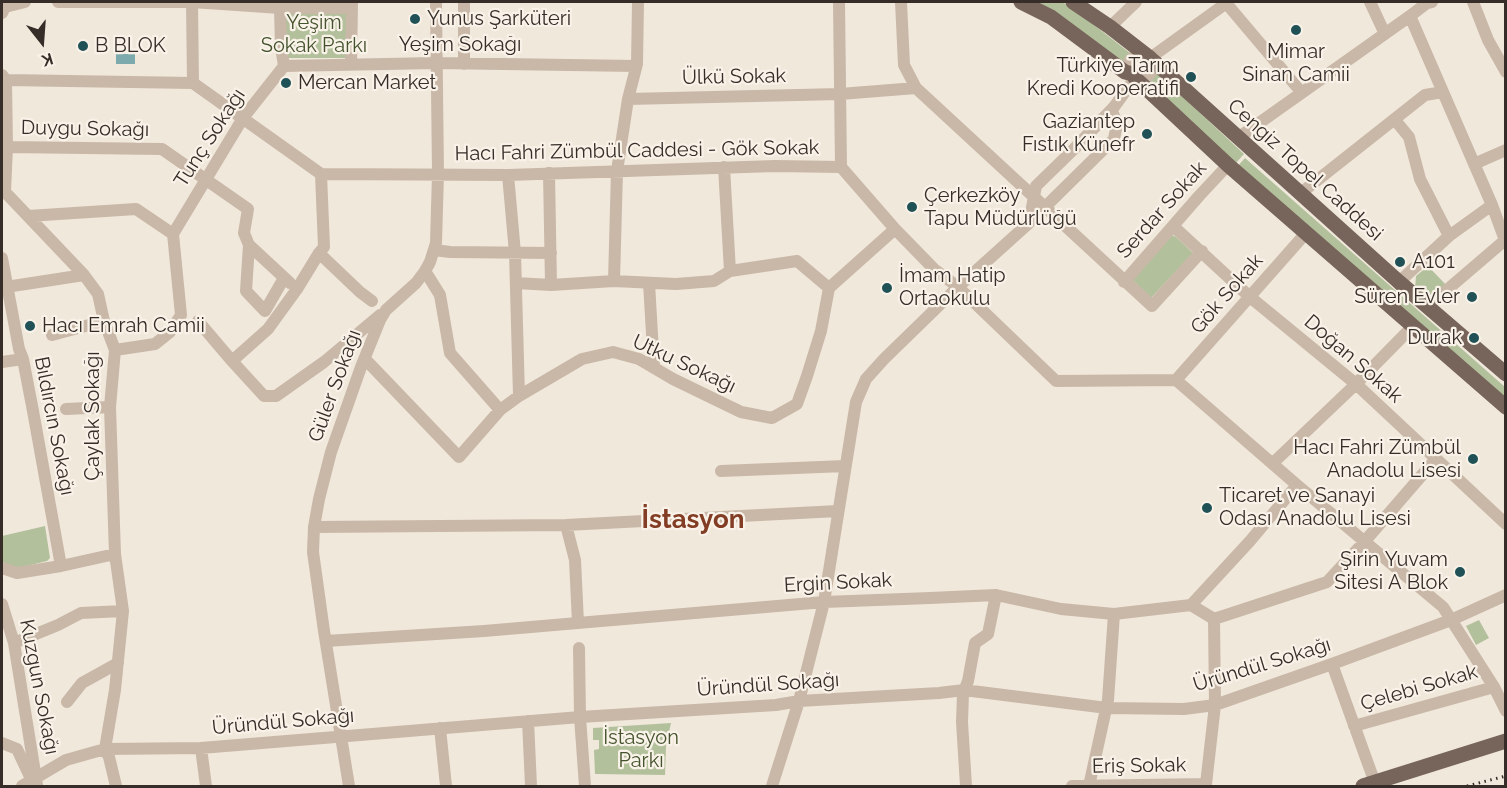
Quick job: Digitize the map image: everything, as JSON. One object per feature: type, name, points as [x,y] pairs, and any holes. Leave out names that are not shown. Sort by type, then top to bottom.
[{"type":"main road","points":[[1021,2],[1051,16],[1132,76],[1228,165],[1506,407]]},
{"type":"main road","name":"Cengiz Topel Caddesi","points":[[1073,2],[1150,58],[1427,307],[1506,374]]},
{"type":"main road","points":[[1369,785],[1506,741]]},
{"type":"street","points":[[2,13],[5,7],[25,2]]},
{"type":"street","points":[[57,2],[192,2],[280,8],[352,5],[351,64]]},
{"type":"street","points":[[192,2],[193,83]]},
{"type":"street","points":[[436,2],[438,174]]},
{"type":"street","points":[[464,2],[464,64]]},
{"type":"street","points":[[614,281],[617,171],[628,99],[637,64],[638,2]]},
{"type":"street","points":[[839,2],[842,167]]},
{"type":"street","points":[[901,2],[903,65],[916,88],[1152,306],[1202,251]]},
{"type":"street","points":[[1110,27],[1136,2]]},
{"type":"street","points":[[1150,58],[1227,2],[1302,93]]},
{"type":"street","points":[[1370,2],[1385,34]]},
{"type":"street","points":[[1238,138],[1427,3],[1432,2]]},
{"type":"street","points":[[1473,2],[1488,40],[1506,72]]},
{"type":"street","points":[[280,8],[284,66]]},
{"type":"street","points":[[1410,16],[1492,205],[1505,242],[1427,307]]},
{"type":"street","points":[[1132,76],[1128,65],[1132,58],[1139,55],[1150,58]]},
{"type":"street","points":[[1132,76],[1143,79],[1150,75],[1152,67],[1150,58]]},
{"type":"street","name":"Yeşim Sokağı","points":[[284,66],[436,63],[636,66]]},
{"type":"street","name":"Tunç Sokağı","points":[[173,234],[243,118],[284,66]]},
{"type":"street","points":[[1029,223],[1036,186],[1111,110],[1132,76]]},
{"type":"street","points":[[4,78],[193,83],[321,174],[324,248],[268,329],[232,362]]},
{"type":"street","name":"Çaylak Sokağı","points":[[4,78],[7,147],[3,194],[28,216],[84,275],[98,294],[104,321],[115,350],[110,407],[115,554],[123,611],[115,690],[105,749],[116,786]]},
{"type":"street","points":[[840,94],[916,88]]},
{"type":"street","points":[[1301,193],[1425,95],[1443,92]]},
{"type":"street","name":"Ülkü Sokak","points":[[628,99],[840,94]]},
{"type":"street","points":[[772,786],[799,701],[824,602],[855,402],[866,379],[958,287],[1045,208],[1114,139],[1116,120],[1111,110]]},
{"type":"street","points":[[1395,120],[1409,137],[1420,179],[1449,236]]},
{"type":"street","name":"Duygu Sokağı","points":[[7,147],[162,149],[248,209],[244,233],[249,245],[246,291],[265,311],[285,278]]},
{"type":"street","points":[[1474,164],[1506,150]]},
{"type":"street","name":"Serdar Sokak","points":[[1124,282],[1228,165]]},
{"type":"street","points":[[724,167],[730,271]]},
{"type":"street","name":"Hacı Fahri Zümbül Caddesi - Gök Sokak","points":[[321,174],[508,175],[724,167],[842,167],[895,229],[934,269],[958,287],[1056,381],[1176,380]]},
{"type":"street","points":[[549,173],[551,285]]},
{"type":"street","name":"Güler Sokağı","points":[[349,786],[313,552],[314,527],[331,452],[380,320],[386,310],[416,283],[430,262],[437,233],[438,174]]},
{"type":"street","points":[[508,175],[515,253],[519,396]]},
{"type":"street","points":[[1399,282],[1449,236],[1492,205]]},
{"type":"street","points":[[28,216],[136,209],[173,234],[181,315],[170,332],[155,344],[115,350]]},
{"type":"street","name":"Doğan Sokak","points":[[1173,226],[1250,297],[1356,384],[1506,524]]},
{"type":"street","points":[[516,283],[551,285],[614,281],[676,284],[714,281],[730,271],[797,261],[829,288],[895,229]]},
{"type":"street","name":"Gök Sokak","points":[[1176,380],[1306,233]]},
{"type":"street","points":[[249,245],[297,289]]},
{"type":"street","points":[[434,250],[551,253]]},
{"type":"street","points":[[319,253],[372,301]]},
{"type":"street","name":"Bıldırcın Sokağı","points":[[2,258],[61,566]]},
{"type":"street","points":[[425,271],[440,295],[450,353],[500,410]]},
{"type":"street","points":[[6,287],[84,275]]},
{"type":"street","points":[[649,282],[654,368]]},
{"type":"street","name":"Utku Sokağı","points":[[365,359],[459,457],[500,410],[519,396],[582,359],[613,352],[639,359],[673,379],[741,412],[772,417],[797,404],[821,331],[829,288]]},
{"type":"street","points":[[198,321],[264,396],[276,396],[324,362],[386,310]]},
{"type":"street","points":[[52,335],[104,321]]},
{"type":"street","points":[[1273,463],[1413,326]]},
{"type":"street","points":[[2,362],[23,359]]},
{"type":"street","points":[[1176,380],[1443,607],[1494,687],[1506,711]]},
{"type":"street","points":[[66,409],[110,407]]},
{"type":"street","points":[[1297,484],[1250,541],[1191,605],[1214,619],[1327,582],[1435,460]]},
{"type":"street","points":[[721,471],[845,466]]},
{"type":"street","points":[[314,527],[566,525],[838,511]]},
{"type":"street","points":[[566,525],[574,560],[578,624]]},
{"type":"street","points":[[2,568],[16,573],[115,554]]},
{"type":"street","name":"Üründül Sokağı","points":[[32,783],[66,760],[105,749],[201,748],[580,717],[964,690],[1107,708],[1184,709],[1215,705],[1332,664],[1451,620],[1506,594]]},
{"type":"street","points":[[966,786],[962,722],[964,690],[968,681],[975,643],[988,634],[996,595]]},
{"type":"street","name":"Ergin Sokak","points":[[325,636],[484,631],[824,602],[996,595],[1061,609],[1114,614],[1191,605]]},
{"type":"street","name":"Kuzgun Sokağı","points":[[2,605],[14,643],[32,783]]},
{"type":"street","points":[[14,643],[81,613],[123,611]]},
{"type":"street","points":[[1089,786],[1107,708],[1114,614]]},
{"type":"street","points":[[1214,619],[1215,705]]},
{"type":"street","points":[[579,648],[580,717],[585,786]]},
{"type":"street","points":[[67,702],[82,682],[118,663]]},
{"type":"street","points":[[1332,664],[1354,726],[1369,785]]},
{"type":"street","name":"Çelebi Sokak","points":[[1354,726],[1494,687]]},
{"type":"street","name":"Eriş Sokak","points":[[1072,786],[1206,784],[1215,705]]},
{"type":"street","points":[[528,721],[531,786]]},
{"type":"street","points":[[440,728],[446,786]]},
{"type":"street","points":[[2,743],[17,748],[32,783]]},
{"type":"street","points":[[201,748],[206,786]]},
{"type":"green space","points":[[1036,2],[1062,2],[1130,53],[1123,62]]},
{"type":"green space","name":"Yeşim Sokak Parkı","points":[[346,11],[346,58],[283,58],[283,12]]},
{"type":"green space","points":[[1155,71],[1244,154],[1236,163],[1146,82]]},
{"type":"green space","points":[[1245,158],[1505,387],[1505,404],[1236,168]]},
{"type":"green space","points":[[1172,235],[1193,253],[1151,298],[1131,278]]},
{"type":"green space","points":[[1428,266],[1448,287],[1431,303],[1415,288],[1416,276]]},
{"type":"green space","points":[[45,526],[50,558],[47,561],[18,568],[2,561],[2,536]]},
{"type":"green space","points":[[1479,620],[1489,638],[1476,645],[1466,626]]},
{"type":"green space","name":"İstasyon Parkı","points":[[671,723],[666,746],[665,775],[595,774],[594,750],[599,749],[599,740],[593,740],[593,728]]},
{"type":"water","points":[[116,54],[135,54],[135,64],[116,64]]},
{"type":"railway","points":[[1467,786],[1506,776]]},
{"type":"place","name":"Yunus Şarküteri","points":[[415,19]]},
{"type":"place","name":"Mimar Sinan Camii","points":[[1296,30]]},
{"type":"place","name":"B BLOK","points":[[83,46]]},
{"type":"place","name":"Türkiye Tarım Kredi Kooperatifi","points":[[1191,77]]},
{"type":"place","name":"Mercan Market","points":[[286,83]]},
{"type":"place","name":"Gaziantep Fıstık Künefr","points":[[1147,134]]},
{"type":"place","name":"Çerkezköy Tapu Müdürlüğü","points":[[912,207]]},
{"type":"place","name":"A101","points":[[1400,262]]},
{"type":"place","name":"İmam Hatip Ortaokulu","points":[[887,288]]},
{"type":"place","name":"Süren Evler","points":[[1472,297]]},
{"type":"place","name":"Hacı Emrah Camii","points":[[30,326]]},
{"type":"place","name":"Durak","points":[[1474,338]]},
{"type":"place","name":"Hacı Fahri Zümbül Anadolu Lisesi","points":[[1473,459]]},
{"type":"place","name":"Ticaret ve Sanayi Odası Anadolu Lisesi","points":[[1207,508]]},
{"type":"place","name":"Şirin Yuvam Sitesi A Blok","points":[[1460,572]]},
{"type":"district","name":"İstasyon","points":[[693,520]]}]
